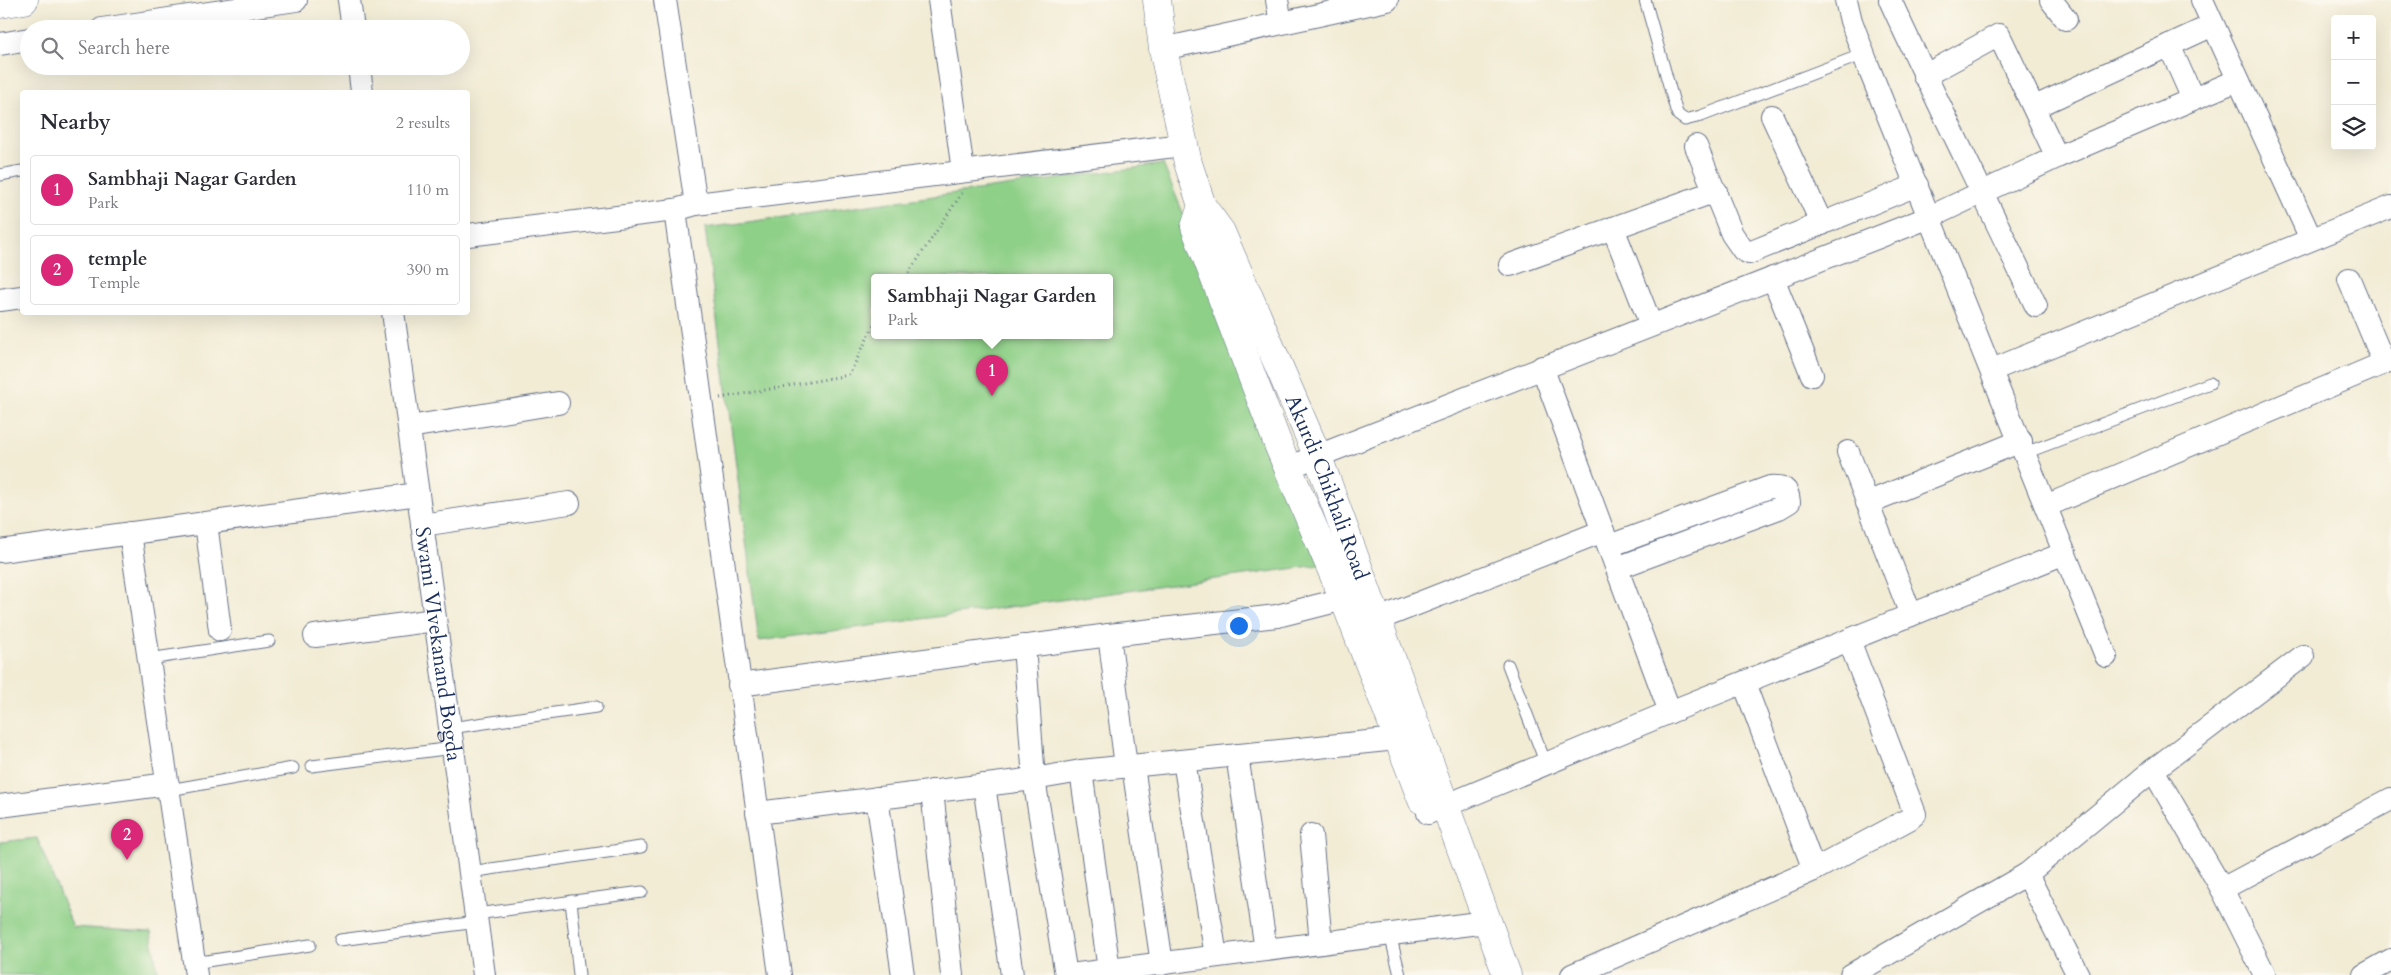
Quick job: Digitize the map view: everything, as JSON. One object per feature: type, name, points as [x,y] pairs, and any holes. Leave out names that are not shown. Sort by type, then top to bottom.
[{"type":"main road","points":[[0,4],[24,0]]},
{"type":"main road","name":"Akurdi Chikhali Road","points":[[1157,0],[1163,49],[1183,145],[1202,206],[1221,232],[1318,458],[1353,592],[1376,620],[1436,809]]},
{"type":"main road","points":[[1202,206],[1195,227],[1288,468],[1353,592],[1397,739],[1436,809],[1478,923],[1507,975]]},
{"type":"main road","points":[[1478,923],[1488,975]]},
{"type":"street","points":[[137,20],[179,9],[296,0]]},
{"type":"street","points":[[349,0],[352,20]]},
{"type":"street","points":[[665,0],[686,207],[701,401],[780,975]]},
{"type":"street","points":[[939,0],[970,170]]},
{"type":"street","points":[[1276,0],[1281,23]]},
{"type":"street","points":[[1163,49],[1281,23],[1360,3],[1384,0]]},
{"type":"street","points":[[1846,0],[1851,21],[1864,54],[2106,656]]},
{"type":"street","points":[[1890,0],[1924,76],[1983,191],[2036,306]]},
{"type":"street","points":[[2052,0],[2066,20]]},
{"type":"street","points":[[2202,0],[2311,239]]},
{"type":"street","points":[[2035,107],[2213,25]]},
{"type":"street","points":[[1924,76],[1999,35],[2035,107],[2057,157]]},
{"type":"street","points":[[0,44],[20,41]]},
{"type":"street","points":[[2169,45],[2193,99]]},
{"type":"street","points":[[360,75],[362,90]]},
{"type":"street","points":[[1288,468],[1318,458],[1542,367],[1930,217],[2057,157],[2238,80]]},
{"type":"street","points":[[1772,116],[1822,224]]},
{"type":"street","points":[[470,235],[970,170],[1183,145]]},
{"type":"street","points":[[1696,146],[1732,234],[1743,250],[1749,252],[1917,185]]},
{"type":"street","points":[[1510,265],[1716,191]]},
{"type":"street","points":[[1992,370],[2391,207]]},
{"type":"street","points":[[1613,228],[1651,325]]},
{"type":"street","points":[[1773,278],[1812,375]]},
{"type":"street","points":[[2046,506],[2388,362],[2349,279]]},
{"type":"street","points":[[0,300],[20,297]]},
{"type":"street","name":"Swami VIvekanand Bogda","points":[[393,315],[484,975]]},
{"type":"street","points":[[1542,367],[1670,712]]},
{"type":"street","points":[[408,427],[558,403]]},
{"type":"street","points":[[1868,503],[2023,447]]},
{"type":"street","points":[[1848,452],[1911,615]]},
{"type":"street","points":[[1376,620],[1606,539],[1770,487],[1780,486],[1786,489],[1789,495],[1789,502],[1779,508],[1617,568]]},
{"type":"street","points":[[0,551],[418,494]]},
{"type":"street","points":[[422,524],[569,503]]},
{"type":"street","points":[[206,522],[220,630]]},
{"type":"street","points":[[130,533],[195,969]]},
{"type":"street","points":[[1436,809],[1670,712],[2065,553]]},
{"type":"street","points":[[739,685],[1109,635],[1277,616],[1353,592]]},
{"type":"street","points":[[315,636],[435,620]]},
{"type":"street","points":[[1109,635],[1162,964]]},
{"type":"street","points":[[1572,975],[1814,870],[1915,814],[1850,640]]},
{"type":"street","points":[[1024,646],[1034,778],[1066,975]]},
{"type":"street","points":[[1851,975],[2027,874],[2153,770],[2303,656]]},
{"type":"street","points":[[1744,683],[1814,870]]},
{"type":"street","points":[[757,813],[932,792],[1080,771],[1397,739]]},
{"type":"street","points":[[1238,755],[1266,950]]},
{"type":"street","points":[[1184,761],[1207,963]]},
{"type":"street","points":[[2153,770],[2222,889],[2265,975]]},
{"type":"street","points":[[1080,771],[1099,972]]},
{"type":"street","points":[[984,785],[1012,975]]},
{"type":"street","points":[[0,806],[168,787]]},
{"type":"street","points":[[932,792],[952,975]]},
{"type":"street","points":[[877,798],[903,975]]},
{"type":"street","points":[[2222,889],[2391,800]]},
{"type":"street","points":[[1311,836],[1321,943]]},
{"type":"street","points":[[2027,874],[2078,975]]},
{"type":"street","points":[[1070,975],[1162,964],[1207,963],[1266,950],[1478,923]]},
{"type":"street","points":[[2364,975],[2391,960]]},
{"type":"lane","points":[[1645,0],[1676,110],[1678,115],[1686,120],[1864,54]]},
{"type":"lane","points":[[0,175],[20,171]]},
{"type":"lane","points":[[2023,447],[2210,383]]},
{"type":"lane","points":[[149,659],[269,641]]},
{"type":"lane","points":[[1508,666],[1546,764]]},
{"type":"lane","points":[[312,766],[596,707]]},
{"type":"lane","points":[[168,787],[293,768]]},
{"type":"lane","points":[[470,872],[641,847]]},
{"type":"lane","points":[[340,940],[571,901],[642,892]]},
{"type":"lane","points":[[571,901],[579,975]]},
{"type":"lane","points":[[1390,934],[1400,975]]},
{"type":"lane","points":[[195,969],[310,945]]},
{"type":"path","points":[[908,274],[937,233],[970,170]]},
{"type":"path","points":[[701,401],[849,375],[871,331]]},
{"type":"green space","points":[[1163,164],[1326,564],[759,641],[705,228]]},
{"type":"green space","points":[[37,838],[73,927],[151,932],[158,975],[0,975],[0,842]]},
{"type":"place","name":"Sambhaji Nagar Garden","points":[[992,396]]},
{"type":"place","name":"temple","points":[[127,860]]}]
